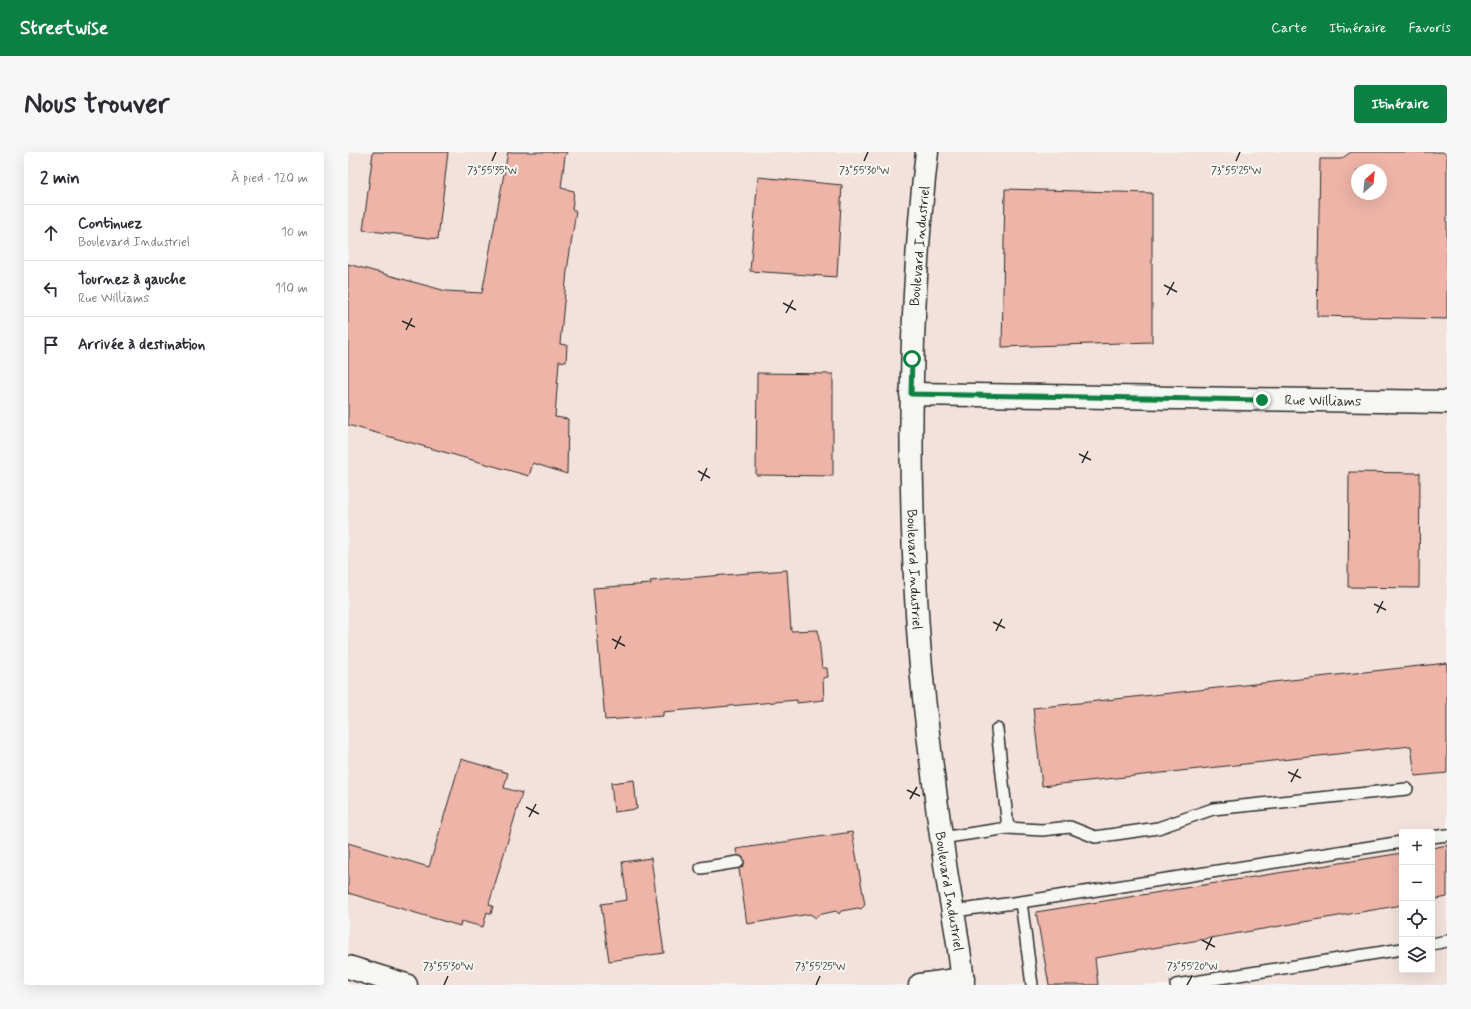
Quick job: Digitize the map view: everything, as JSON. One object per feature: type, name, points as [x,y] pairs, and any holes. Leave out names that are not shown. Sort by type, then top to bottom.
[{"type":"street","name":"Boulevard Industriel","points":[[927,152],[914,306],[911,394],[912,481],[917,618],[923,696],[941,838],[960,948],[963,982]]},
{"type":"street","name":"Rue Williams","points":[[911,394],[1447,402]]},
{"type":"street","points":[[348,967],[406,985]]},
{"type":"street","points":[[920,985],[963,982]]},
{"type":"lane","points":[[997,729],[1008,828]]},
{"type":"lane","points":[[941,838],[1008,828],[1042,830],[1070,827],[1095,837],[1158,828],[1213,809],[1407,789]]},
{"type":"lane","points":[[1435,837],[1447,835]]},
{"type":"lane","points":[[954,912],[1399,842]]},
{"type":"lane","points":[[701,868],[738,862]]},
{"type":"lane","points":[[1021,902],[1032,985]]},
{"type":"lane","points":[[1435,944],[1447,942]]},
{"type":"lane","points":[[1176,985],[1399,949]]},
{"type":"shaded area","points":[[348,152],[1447,152],[1447,985],[348,985]]},
{"type":"building","points":[[373,152],[448,152],[438,239],[363,230]]},
{"type":"building","points":[[508,152],[567,152],[565,156],[561,188],[574,191],[572,210],[576,211],[567,271],[560,344],[567,345],[566,362],[559,361],[555,417],[568,419],[567,474],[533,463],[529,476],[348,425],[348,264],[446,291],[482,293]]},
{"type":"building","points":[[1351,152],[1443,152],[1447,155],[1447,319],[1317,316],[1320,159],[1341,159]]},
{"type":"building","points":[[758,177],[842,185],[837,277],[750,271]]},
{"type":"building","points":[[1005,189],[1152,193],[1152,342],[1002,347]]},
{"type":"building","points":[[757,373],[833,374],[833,476],[756,475]]},
{"type":"building","points":[[1349,472],[1420,473],[1419,588],[1348,587]]},
{"type":"building","points":[[787,570],[791,631],[818,630],[822,668],[827,668],[828,677],[823,678],[824,700],[797,703],[797,700],[663,712],[663,716],[605,720],[593,588],[651,584],[650,581]]},
{"type":"building","points":[[1447,663],[1447,773],[1415,776],[1411,746],[1042,786],[1033,708]]},
{"type":"building","points":[[461,759],[508,773],[504,788],[522,793],[489,904],[493,906],[491,914],[487,912],[483,927],[461,921],[460,926],[348,893],[348,843],[429,867]]},
{"type":"building","points":[[634,780],[637,809],[614,812],[611,783]]},
{"type":"building","points":[[852,832],[865,905],[861,909],[858,908],[841,911],[839,914],[836,911],[818,915],[816,918],[810,914],[747,924],[736,849]]},
{"type":"building","points":[[1447,845],[1447,897],[1435,899],[1435,865],[1435,847]]},
{"type":"building","points":[[1399,853],[1399,906],[1095,958],[1098,985],[1049,985],[1036,912]]},
{"type":"building","points":[[651,858],[664,953],[609,961],[601,904],[627,900],[622,862]]},
{"type":"route","points":[[912,359],[911,394],[1262,400]]}]
